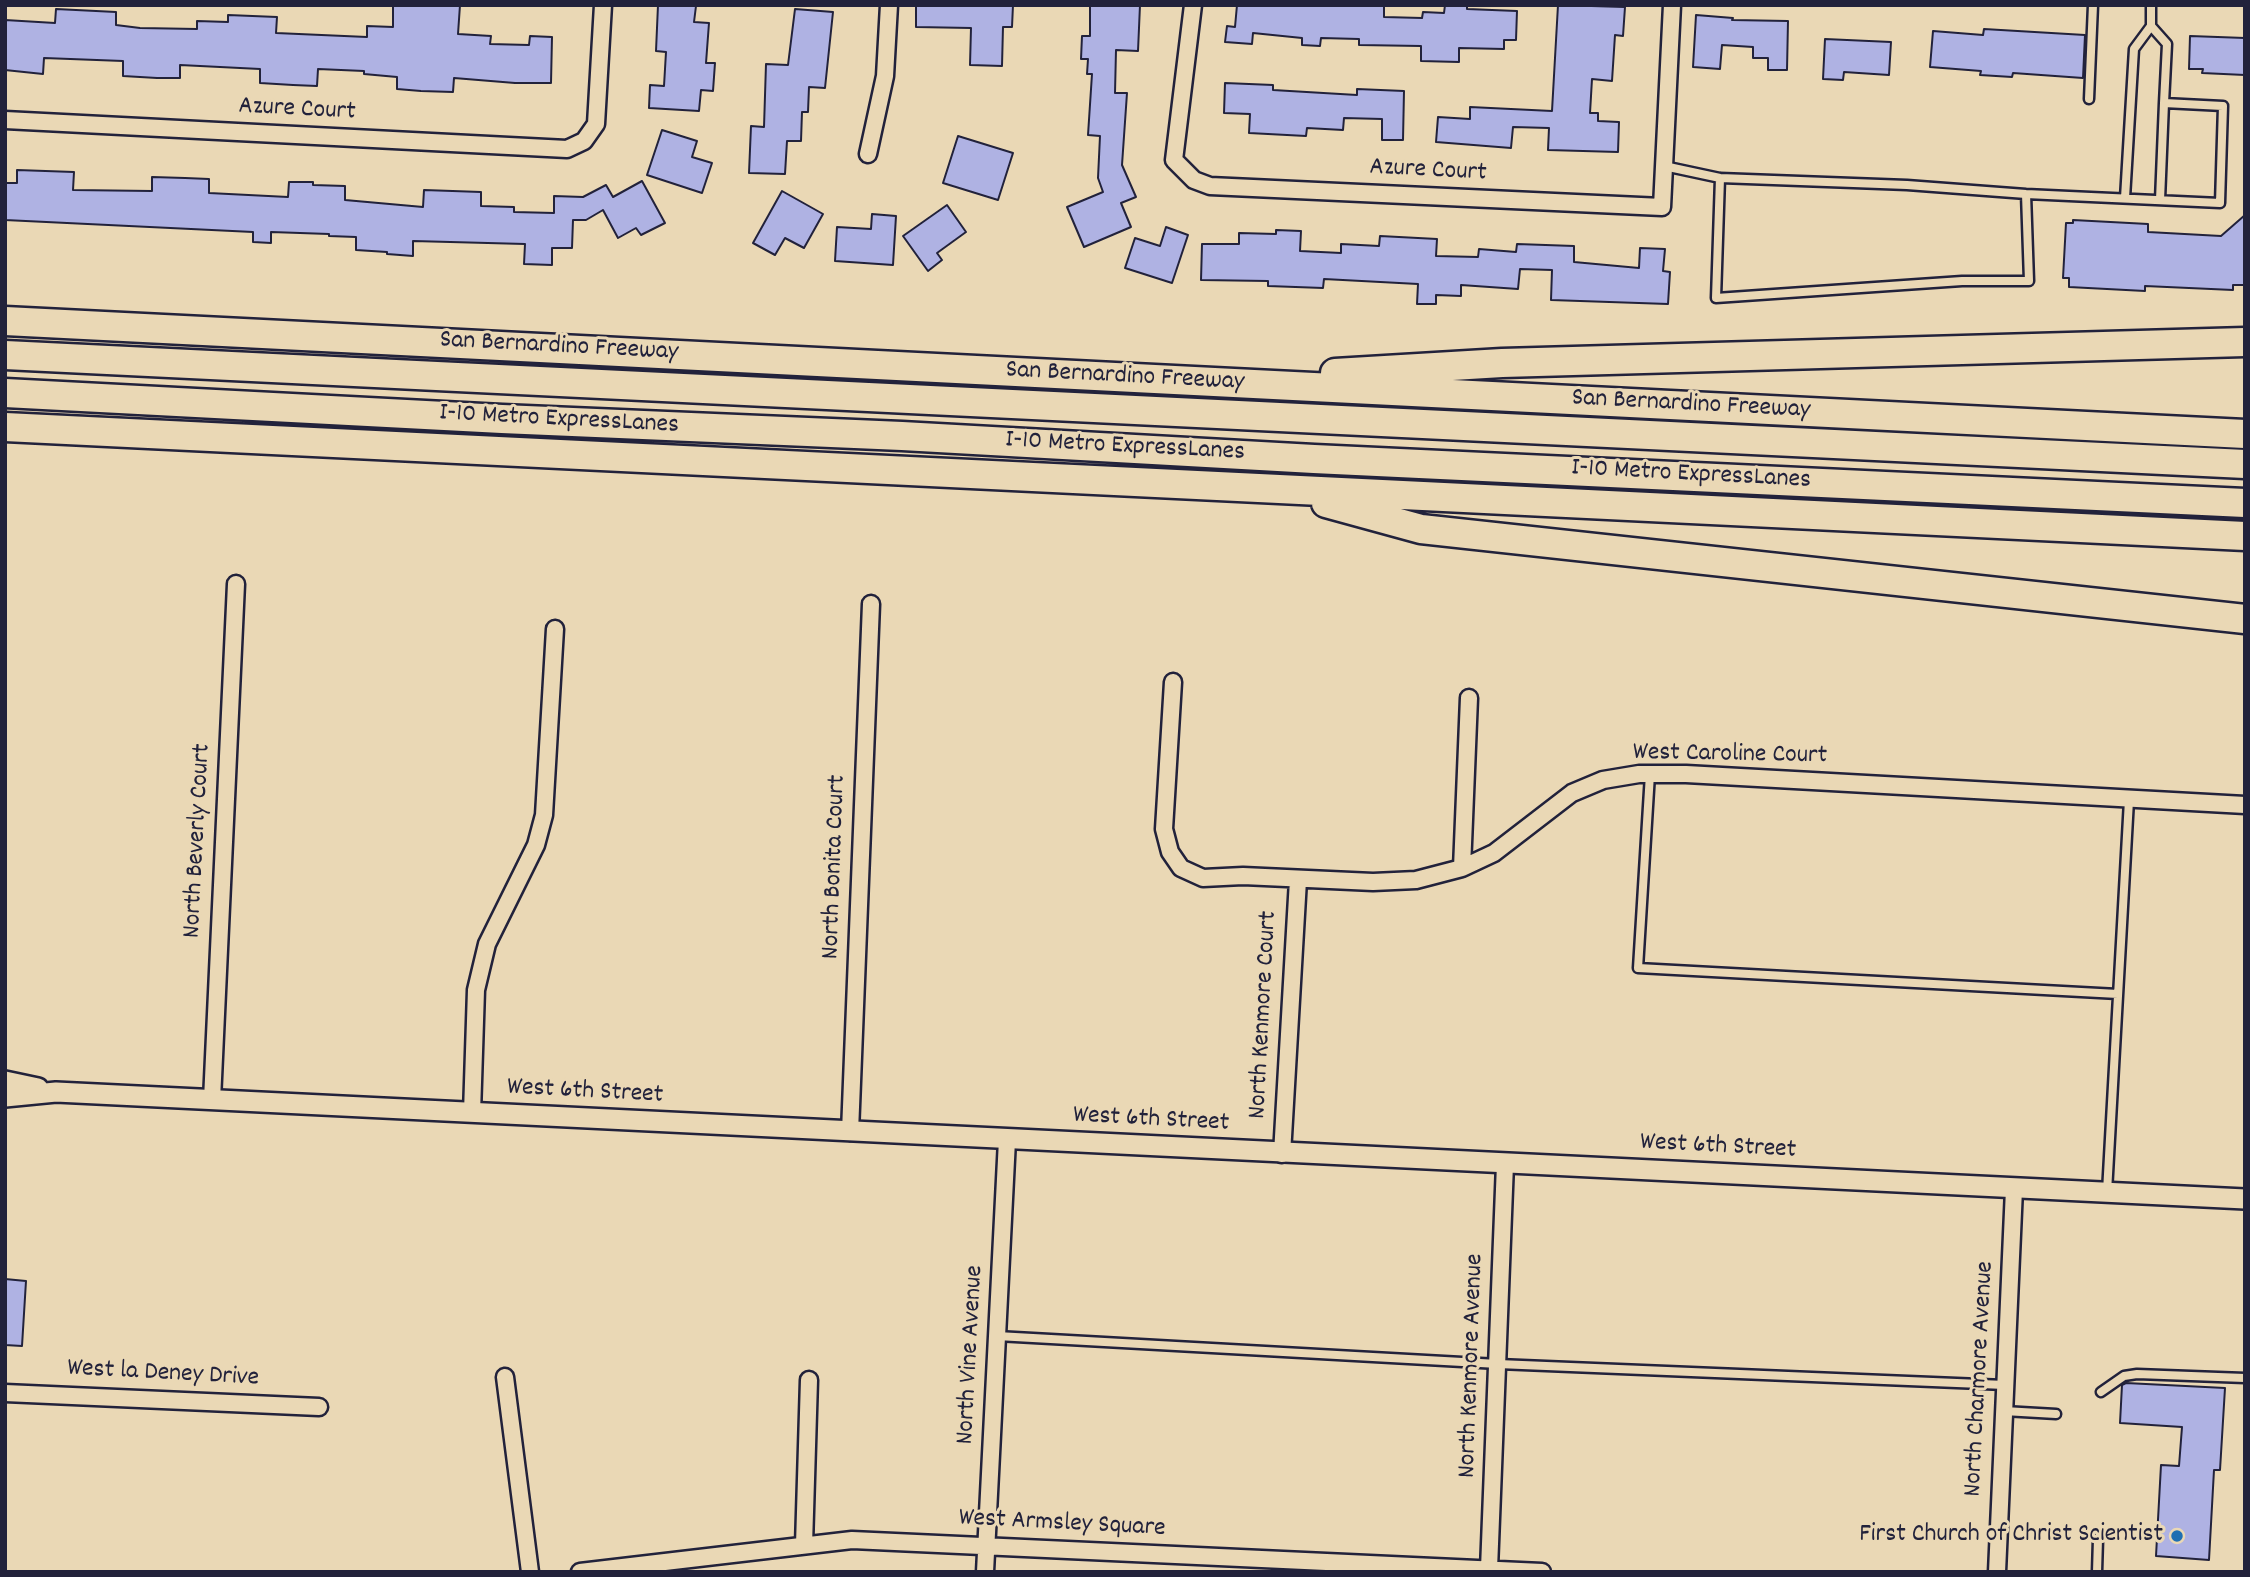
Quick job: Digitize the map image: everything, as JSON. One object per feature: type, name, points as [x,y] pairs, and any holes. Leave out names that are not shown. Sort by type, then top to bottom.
[{"type":"highway","name":"San Bernardino Freeway","points":[[5,321],[2245,434]]},
{"type":"highway","points":[[1195,382],[1502,363],[2245,342]]},
{"type":"highway","name":"I-10 Metro ExpressLanes","points":[[5,355],[2245,464]]},
{"type":"highway","name":"I-10 Metro ExpressLanes","points":[[5,393],[2245,503]]},
{"type":"highway","points":[[5,427],[2245,536]]},
{"type":"highway","points":[[1272,488],[1421,529],[1973,589],[2104,606],[2245,619]]},
{"type":"street","name":"Azure Court","points":[[5,120],[567,149],[584,141],[596,124],[603,5]]},
{"type":"street","points":[[868,153],[885,76],[889,5]]},
{"type":"street","name":"Azure Court","points":[[1194,5],[1174,160],[1194,180],[1210,186],[1662,207],[1664,166]]},
{"type":"street","points":[[1664,166],[1672,5]]},
{"type":"street","name":"North Beverly Court","points":[[212,1100],[236,584]]},
{"type":"street","name":"North Bonita Court","points":[[850,1132],[871,604]]},
{"type":"street","points":[[472,1113],[476,990],[487,944],[536,845],[544,815],[555,629]]},
{"type":"street","name":"West Caroline Court","points":[[1173,682],[1164,829],[1170,852],[1181,867],[1203,878],[1242,876],[1373,882],[1416,880],[1462,868],[1494,853],[1572,793],[1603,780],[1650,774],[1700,774],[2245,805]]},
{"type":"street","points":[[1462,868],[1469,698]]},
{"type":"street","name":"North Kenmore Court","points":[[1282,1154],[1298,880]]},
{"type":"street","name":"West 6th Street","points":[[5,1081],[56,1092]]},
{"type":"street","name":"West 6th Street","points":[[5,1097],[56,1092],[2245,1199]]},
{"type":"street","name":"North Vine Avenue","points":[[985,1572],[1007,1140]]},
{"type":"street","name":"North Kenmore Avenue","points":[[1489,1569],[1506,1164]]},
{"type":"street","name":"North Charmore Avenue","points":[[1997,1572],[2014,1189]]},
{"type":"street","points":[[505,1377],[530,1572]]},
{"type":"street","points":[[804,1545],[809,1380]]},
{"type":"street","name":"West la Deney Drive","points":[[5,1392],[319,1407]]},
{"type":"street","name":"West Armsley Square","points":[[580,1572],[852,1541],[1542,1572]]},
{"type":"lane","points":[[2089,99],[2092,5]]},
{"type":"lane","points":[[2124,198],[2134,49],[2151,26],[2151,5]]},
{"type":"lane","points":[[2151,26],[2167,44],[2160,200]]},
{"type":"lane","points":[[1664,166],[1720,178],[1907,185],[2026,194],[2220,203],[2223,106],[2164,103]]},
{"type":"lane","points":[[1720,178],[1716,298],[1962,281],[2029,281],[2026,194]]},
{"type":"lane","points":[[1650,774],[1637,968],[2118,994]]},
{"type":"lane","points":[[2106,1193],[2129,800]]},
{"type":"lane","points":[[997,1336],[1498,1364],[2006,1385]]},
{"type":"lane","points":[[2101,1392],[2124,1376],[2137,1374],[2245,1378]]},
{"type":"lane","points":[[2004,1412],[2056,1414]]},
{"type":"lane","points":[[2096,1572],[2098,1539]]},
{"type":"building","points":[[393,5],[460,5],[458,34],[491,36],[490,44],[529,45],[530,36],[552,37],[551,83],[454,78],[453,92],[421,91],[397,89],[397,77],[364,74],[364,71],[318,69],[317,86],[293,85],[260,83],[260,69],[180,65],[180,78],[157,78],[123,76],[123,61],[44,58],[43,74],[5,70],[5,20],[55,23],[56,9],[116,12],[116,25],[140,28],[197,29],[197,21],[228,22],[228,15],[277,17],[276,33],[367,37],[367,26],[393,27]]},
{"type":"building","points":[[658,5],[696,6],[694,22],[709,23],[706,63],[715,63],[713,91],[701,90],[699,111],[649,108],[650,85],[664,86],[666,52],[656,51]]},
{"type":"building","points":[[916,5],[1013,5],[1012,27],[1003,27],[1002,66],[970,65],[971,28],[916,27]]},
{"type":"building","points":[[1090,5],[1140,5],[1138,51],[1116,50],[1115,93],[1127,93],[1122,165],[1136,197],[1121,203],[1131,227],[1084,247],[1067,207],[1103,192],[1098,178],[1100,136],[1088,135],[1092,74],[1087,74],[1088,59],[1081,59],[1082,36],[1090,36]]},
{"type":"building","points":[[1237,5],[1384,5],[1384,17],[1422,18],[1423,12],[1444,13],[1445,5],[1467,5],[1467,9],[1517,11],[1516,40],[1504,40],[1504,49],[1459,48],[1459,62],[1421,61],[1421,46],[1359,45],[1359,39],[1321,38],[1320,46],[1302,45],[1302,38],[1253,33],[1252,44],[1225,42],[1227,26],[1235,27]]},
{"type":"building","points":[[1558,5],[1625,7],[1623,36],[1615,35],[1612,81],[1592,79],[1590,113],[1598,113],[1598,121],[1619,122],[1618,152],[1548,150],[1549,128],[1513,127],[1511,148],[1436,142],[1438,117],[1470,119],[1470,107],[1552,111]]},
{"type":"building","points":[[795,9],[833,12],[825,88],[809,87],[808,112],[802,112],[801,141],[787,141],[785,174],[749,173],[751,126],[764,127],[766,64],[788,65]]},
{"type":"building","points":[[1696,15],[1733,18],[1732,20],[1788,21],[1787,70],[1768,70],[1768,58],[1753,58],[1753,47],[1722,45],[1720,69],[1693,67]]},
{"type":"building","points":[[1984,29],[2085,35],[2083,78],[2013,73],[2012,77],[1980,75],[1981,71],[1930,67],[1933,31],[1983,35]]},
{"type":"building","points":[[2190,36],[2245,38],[2245,75],[2202,73],[2203,69],[2189,69]]},
{"type":"building","points":[[1825,39],[1891,42],[1889,75],[1844,72],[1843,80],[1823,79]]},
{"type":"building","points":[[1225,83],[1273,85],[1273,90],[1357,95],[1357,89],[1404,91],[1403,140],[1382,140],[1382,119],[1344,118],[1343,130],[1307,128],[1306,136],[1249,133],[1250,114],[1224,113]]},
{"type":"building","points":[[662,130],[697,141],[692,157],[712,163],[702,193],[647,175]]},
{"type":"building","points":[[958,136],[1013,153],[998,200],[943,183]]},
{"type":"building","points":[[17,170],[74,172],[73,190],[152,191],[152,177],[185,178],[209,179],[209,193],[288,197],[289,182],[313,182],[313,185],[345,186],[345,200],[423,207],[424,190],[481,192],[481,206],[514,207],[514,212],[554,213],[554,196],[583,197],[606,185],[613,197],[642,181],[665,223],[641,235],[636,228],[618,238],[603,210],[586,220],[573,220],[572,248],[552,248],[552,265],[524,264],[525,244],[413,241],[413,256],[387,254],[356,250],[356,237],[329,234],[271,232],[271,243],[253,242],[253,232],[5,220],[5,183],[17,183]]},
{"type":"building","points":[[782,191],[823,214],[804,248],[785,238],[775,255],[753,243]]},
{"type":"building","points":[[947,205],[966,232],[937,253],[942,260],[928,271],[903,236]]},
{"type":"building","points":[[872,214],[896,216],[893,265],[835,261],[837,227],[871,229]]},
{"type":"building","points":[[2245,215],[2245,285],[2233,285],[2233,290],[2145,286],[2145,291],[2069,287],[2069,278],[2063,278],[2066,223],[2073,223],[2073,220],[2148,224],[2148,232],[2221,236]]},
{"type":"building","points":[[1166,227],[1188,235],[1172,283],[1125,268],[1135,238],[1160,246]]},
{"type":"building","points":[[1276,230],[1301,231],[1300,251],[1341,253],[1341,244],[1379,246],[1380,236],[1437,239],[1436,256],[1478,257],[1479,249],[1516,252],[1517,244],[1574,246],[1574,262],[1639,268],[1640,248],[1665,249],[1663,271],[1670,272],[1668,304],[1551,300],[1552,270],[1520,269],[1518,289],[1461,285],[1461,296],[1436,295],[1436,304],[1417,304],[1418,284],[1324,279],[1323,288],[1268,286],[1268,281],[1201,280],[1202,244],[1239,244],[1239,233],[1276,234]]},
{"type":"building","points":[[5,1279],[26,1281],[22,1346],[5,1345]]},
{"type":"building","points":[[2126,1383],[2225,1388],[2220,1470],[2214,1470],[2209,1560],[2156,1556],[2161,1465],[2179,1466],[2182,1427],[2120,1423],[2122,1385]]},
{"type":"place","name":"First Church of Christ Scientist","points":[[2177,1536]]}]
